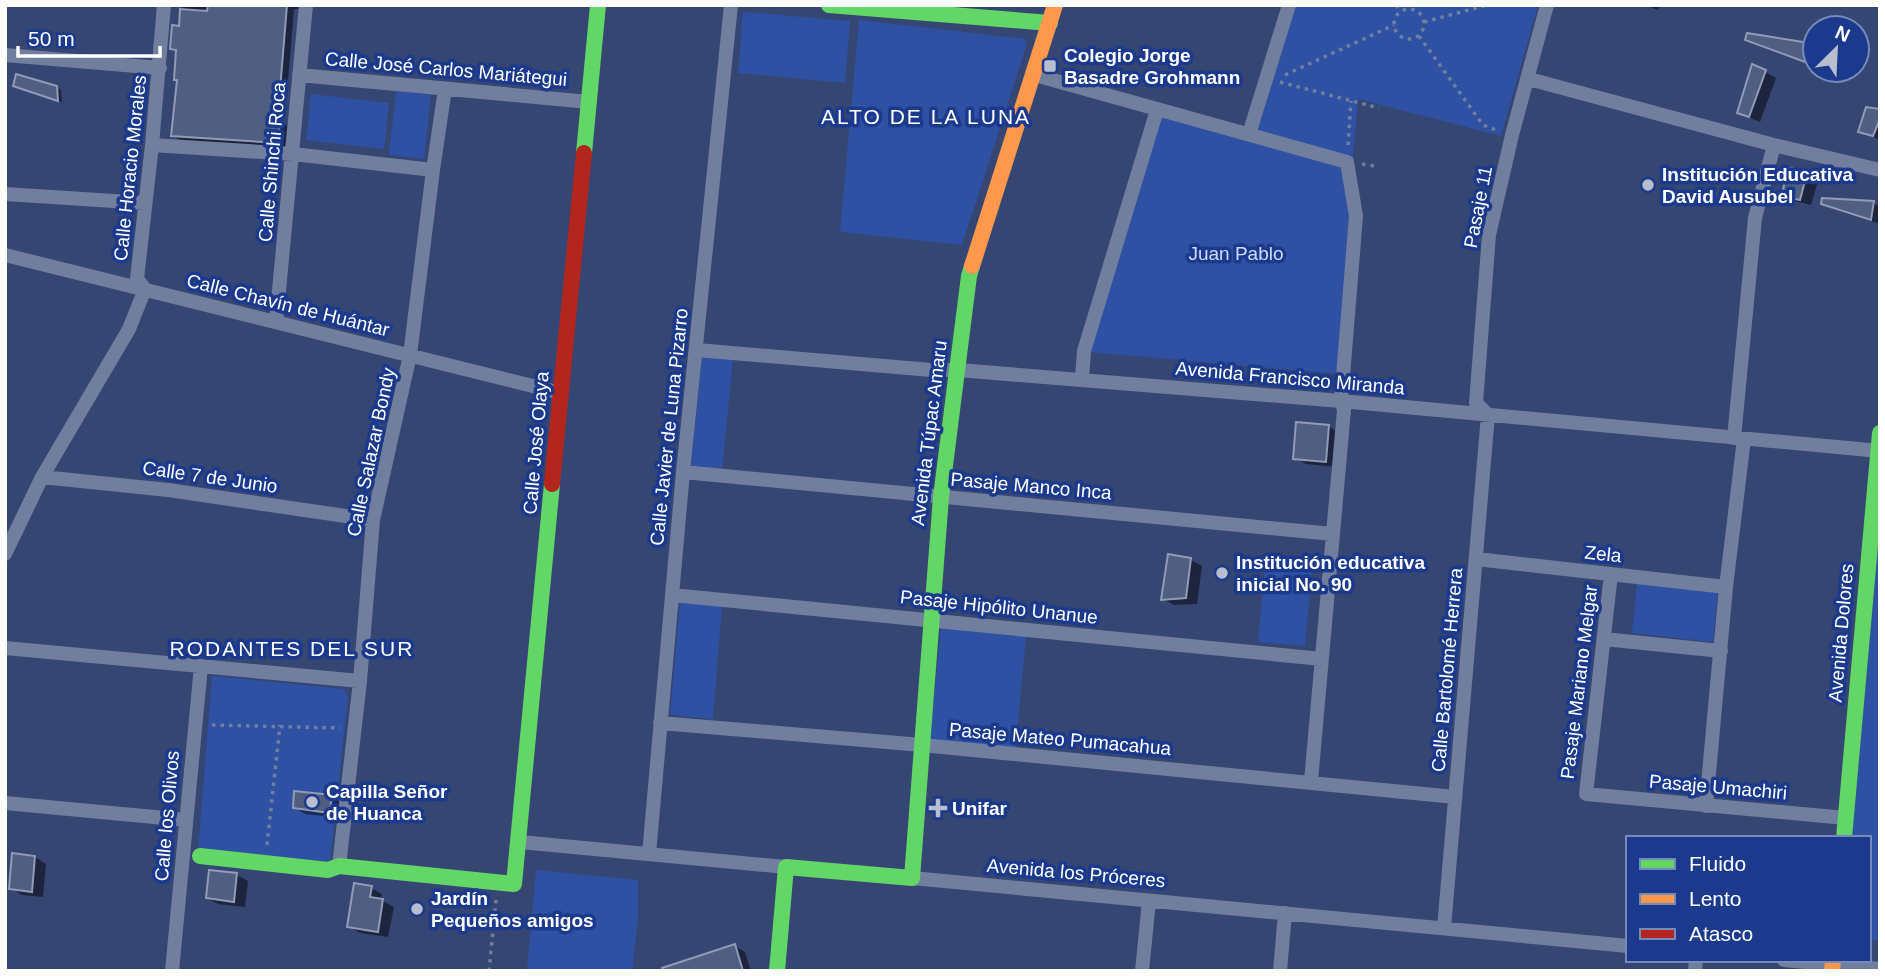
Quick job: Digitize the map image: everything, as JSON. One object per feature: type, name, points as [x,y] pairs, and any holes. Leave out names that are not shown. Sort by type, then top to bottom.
[{"type":"street","name":"Calle Horacio Morales","points":[[145,289],[136,279],[160,68],[164,5]]},
{"type":"street","name":"Calle Shinchi Roca","points":[[276,322],[306,5]]},
{"type":"street","name":"Calle José Olaya","points":[[506,883],[520,842],[598,5]]},
{"type":"street","name":"Calle Javier de Luna Pizarro","points":[[649,854],[683,472],[731,5]]},
{"type":"street","points":[[829,5],[1050,23]]},
{"type":"street","name":"Avenida Túpac Amaru","points":[[912,878],[941,497],[969,276],[1035,75],[1055,5]]},
{"type":"street","points":[[1250,134],[1289,5]]},
{"type":"street","name":"Pasaje 11","points":[[1488,415],[1476,403],[1489,235],[1511,135],[1529,79],[1547,5]]},
{"type":"street","points":[[5,55],[160,68]]},
{"type":"street","name":"Calle José Carlos Mariátegui","points":[[299,75],[589,102]]},
{"type":"street","points":[[1035,75],[1347,162],[1356,216],[1341,401],[1344,410],[1311,781]]},
{"type":"street","points":[[1529,79],[1774,145],[1880,170]]},
{"type":"street","name":"Calle Salazar Bondy","points":[[339,866],[360,681],[373,520],[410,355],[445,89]]},
{"type":"street","points":[[1082,379],[1084,351],[1157,110]]},
{"type":"street","points":[[152,145],[293,154],[433,170]]},
{"type":"street","points":[[1706,806],[1739,439],[1755,218],[1774,145]]},
{"type":"street","points":[[5,194],[145,203]]},
{"type":"street","name":"Calle Chavín de Huántar","points":[[5,255],[561,393]]},
{"type":"street","points":[[5,554],[41,477],[129,329],[145,289]]},
{"type":"street","name":"Avenida Francisco Miranda","points":[[697,350],[1341,401],[1879,451]]},
{"type":"street","name":"Calle Bartolomé Herrera","points":[[1444,928],[1488,415]]},
{"type":"street","name":"Avenida Dolores","points":[[1844,836],[1880,433]]},
{"type":"street","name":"Pasaje Manco Inca","points":[[683,472],[1333,534]]},
{"type":"street","name":"Calle 7 de Junio","points":[[41,477],[167,490],[373,520]]},
{"type":"street","name":"Zela","points":[[1476,559],[1726,587]]},
{"type":"street","name":"Pasaje Mariano Melgar","points":[[1586,794],[1611,574]]},
{"type":"street","name":"Pasaje Hipólito Unanue","points":[[672,595],[1322,659]]},
{"type":"street","points":[[1604,639],[1721,651]]},
{"type":"street","points":[[5,648],[360,681]]},
{"type":"street","name":"Calle los Olivos","points":[[172,971],[201,666]]},
{"type":"street","name":"Pasaje Mateo Pumacahua","points":[[660,723],[1311,781],[1455,797]]},
{"type":"street","name":"Pasaje Umachiri","points":[[1586,794],[1846,818]]},
{"type":"street","points":[[5,803],[186,820]]},
{"type":"street","name":"Avenida los Próceres","points":[[520,842],[1626,946]]},
{"type":"street","points":[[200,856],[328,870],[339,866],[506,883]]},
{"type":"street","points":[[777,971],[786,867]]},
{"type":"street","points":[[1142,971],[1149,901]]},
{"type":"street","points":[[1280,971],[1285,913]]},
{"type":"street","points":[[1804,962],[1880,969]]},
{"type":"path","points":[[1396,5],[1400,12]]},
{"type":"path","points":[[1424,22],[1487,5]]},
{"type":"path","points":[[1410,9],[1419,13],[1424,27],[1419,36],[1405,38],[1397,34],[1394,25],[1400,12],[1410,9]]},
{"type":"path","points":[[1380,108],[1273,80],[1394,25]]},
{"type":"path","points":[[1419,36],[1483,125],[1511,135]]},
{"type":"path","points":[[1347,162],[1351,101]]},
{"type":"path","points":[[211,713],[210,725],[343,728]]},
{"type":"path","points":[[266,857],[280,725]]},
{"type":"path","points":[[489,971],[506,883]]},
{"type":"green space","name":"Juan Pablo","points":[[1293,5],[1538,5],[1501,136],[1358,99],[1339,374],[1089,352],[1161,110],[1253,136]]},
{"type":"green space","points":[[743,12],[850,21],[845,83],[738,73]]},
{"type":"green space","points":[[859,20],[1024,39],[1027,44],[962,245],[840,232]]},
{"type":"green space","points":[[396,91],[431,95],[424,159],[389,155]]},
{"type":"green space","points":[[311,94],[389,103],[384,149],[306,140]]},
{"type":"green space","points":[[702,356],[733,359],[722,470],[691,467]]},
{"type":"green space","points":[[1880,521],[1880,941],[1871,940],[1871,836],[1852,836]]},
{"type":"green space","points":[[1266,553],[1313,558],[1305,646],[1258,642]]},
{"type":"green space","points":[[1637,582],[1718,591],[1713,642],[1632,633]]},
{"type":"green space","points":[[680,602],[722,606],[713,719],[670,715]]},
{"type":"green space","points":[[941,627],[1026,635],[1016,748],[930,739]]},
{"type":"green space","points":[[212,676],[344,689],[348,696],[330,863],[198,851]]},
{"type":"green space","points":[[536,870],[638,880],[638,921],[632,971],[527,970]]},
{"type":"building","points":[[208,5],[287,5],[275,118],[280,119],[278,143],[171,136],[177,80],[174,80],[176,50],[170,49],[172,25],[179,26],[180,9],[207,11]]},
{"type":"building","points":[[1747,33],[1801,42],[1801,60],[1745,40]]},
{"type":"building","points":[[1752,64],[1766,70],[1749,117],[1737,113]]},
{"type":"building","points":[[16,74],[57,86],[58,101],[13,86]]},
{"type":"building","points":[[1866,107],[1880,109],[1880,119],[1873,136],[1858,132]]},
{"type":"building","points":[[1787,167],[1807,173],[1800,200],[1782,196]]},
{"type":"building","points":[[1822,198],[1874,201],[1871,220],[1821,204]]},
{"type":"building","points":[[1296,422],[1329,425],[1326,462],[1293,459]]},
{"type":"building","points":[[1168,554],[1191,558],[1186,598],[1161,600]]},
{"type":"building","name":"Capilla Señor de Huanca","points":[[294,791],[332,795],[330,813],[293,808]]},
{"type":"building","points":[[12,853],[35,856],[32,892],[9,889]]},
{"type":"building","points":[[209,870],[237,873],[234,902],[206,898]]},
{"type":"building","points":[[354,883],[372,886],[370,897],[383,899],[378,932],[347,927]]},
{"type":"building","points":[[735,944],[743,971],[663,971],[662,968]]},
{"type":"traffic: fast","points":[[584,153],[598,5]]},
{"type":"traffic: fast","points":[[829,5],[1050,23]]},
{"type":"traffic: fast","points":[[777,971],[786,867],[912,878],[941,497],[972,266]]},
{"type":"traffic: fast","points":[[1844,836],[1880,433]]},
{"type":"traffic: fast","points":[[200,856],[328,870],[339,866],[514,884],[552,484]]},
{"type":"traffic: slow","points":[[972,266],[1055,5]]},
{"type":"traffic: slow","points":[[1832,971],[1833,962]]},
{"type":"traffic: jam","points":[[552,484],[584,153]]},
{"type":"place","name":"Colegio Jorge Basadre Grohmann","points":[[1050,66]]},
{"type":"place","name":"Institución Educativa David Ausubel","points":[[1648,185]]},
{"type":"place","name":"Institución educativa inicial No. 90","points":[[1222,573]]},
{"type":"place","name":"Capilla Señor de Huanca","points":[[312,802]]},
{"type":"place","name":"Unifar","points":[[938,808]]},
{"type":"place","name":"Jardín Pequeños amigos","points":[[417,909]]},
{"type":"district","name":"ALTO DE LA LUNA","points":[[926,116]]},
{"type":"district","name":"RODANTES DEL SUR","points":[[292,648]]}]
